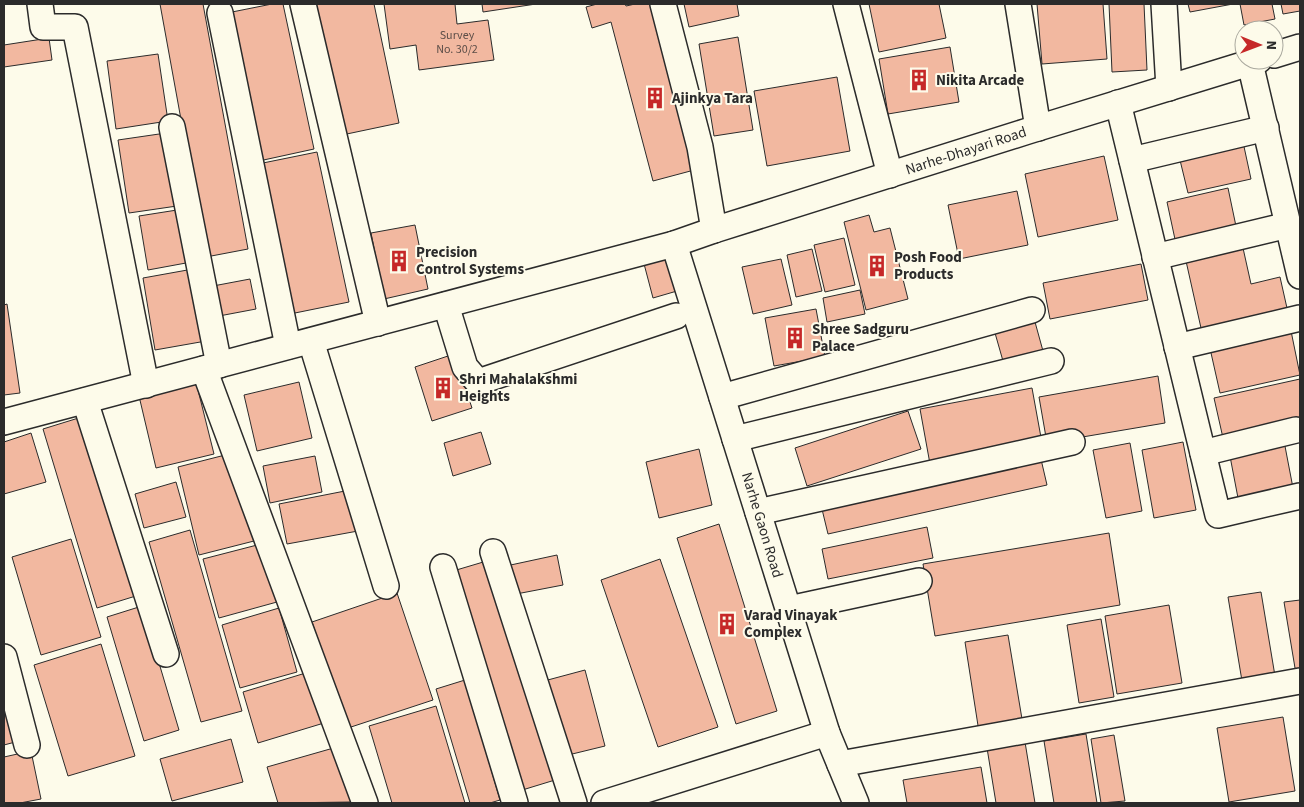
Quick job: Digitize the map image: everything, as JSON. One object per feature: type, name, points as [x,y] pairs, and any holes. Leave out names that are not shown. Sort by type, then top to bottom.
[{"type":"street","points":[[40,4],[43,27],[75,27],[146,385]]},
{"type":"street","points":[[303,4],[378,323]]},
{"type":"street","points":[[663,4],[700,147],[714,230]]},
{"type":"street","points":[[846,4],[890,175]]},
{"type":"street","points":[[1018,4],[1038,128]]},
{"type":"street","points":[[1164,4],[1169,88]]},
{"type":"street","points":[[220,13],[300,343],[386,586]]},
{"type":"street","points":[[1284,52],[1300,47]]},
{"type":"street","name":"Narhe-Dhayari Road","points":[[4,422],[674,244],[1234,67]]},
{"type":"street","points":[[1256,70],[1266,128],[1300,276]]},
{"type":"street","points":[[1118,103],[1218,515],[1300,496]]},
{"type":"street","points":[[172,127],[211,367],[366,803]]},
{"type":"street","points":[[1132,160],[1266,128]]},
{"type":"street","points":[[1155,257],[1288,226]]},
{"type":"street","name":"Narhe Gaon Road","points":[[674,244],[827,733],[856,803]]},
{"type":"street","points":[[446,305],[465,367],[478,382],[676,316]]},
{"type":"street","points":[[722,397],[1032,310]]},
{"type":"street","points":[[1177,347],[1300,318]]},
{"type":"street","points":[[735,439],[1051,361]]},
{"type":"street","points":[[85,401],[166,654]]},
{"type":"street","points":[[1203,453],[1296,430]]},
{"type":"street","points":[[758,512],[1072,442]]},
{"type":"street","points":[[493,552],[574,803]]},
{"type":"street","points":[[443,567],[515,803]]},
{"type":"street","points":[[789,609],[919,580]]},
{"type":"street","points":[[4,657],[27,745]]},
{"type":"street","points":[[840,764],[1300,681]]},
{"type":"street","points":[[604,803],[827,733]]},
{"type":"building","points":[[160,4],[203,4],[248,249],[206,257]]},
{"type":"building","points":[[272,4],[283,4],[314,149],[259,161],[227,13]]},
{"type":"building","points":[[314,4],[374,4],[399,123],[342,135]]},
{"type":"building","points":[[384,4],[455,4],[457,24],[488,20],[494,60],[419,70],[416,45],[390,49]]},
{"type":"building","points":[[482,4],[536,4],[483,12]]},
{"type":"building","name":"Ajinkya Tara","points":[[597,4],[625,4],[626,6],[654,4],[698,169],[653,181],[611,22],[592,28],[586,7]]},
{"type":"building","points":[[684,4],[737,4],[739,16],[689,27]]},
{"type":"building","points":[[869,4],[939,4],[946,38],[879,52]]},
{"type":"building","points":[[1037,4],[1103,4],[1107,59],[1042,64]]},
{"type":"building","points":[[1109,4],[1144,4],[1147,70],[1112,72]]},
{"type":"building","points":[[1188,4],[1233,4],[1190,12]]},
{"type":"building","points":[[1240,4],[1272,4],[1275,19],[1243,20]]},
{"type":"building","points":[[1281,4],[1300,4],[1300,11],[1283,14]]},
{"type":"building","points":[[738,37],[753,130],[714,136],[699,44]]},
{"type":"building","points":[[49,38],[52,60],[4,67],[4,45]]},
{"type":"building","name":"Nikita Arcade","points":[[950,47],[959,102],[888,114],[879,59]]},
{"type":"building","points":[[158,54],[168,121],[116,129],[107,61]]},
{"type":"building","points":[[837,77],[850,151],[767,166],[754,91]]},
{"type":"building","points":[[166,133],[177,206],[129,213],[118,140]]},
{"type":"building","points":[[1243,142],[1251,179],[1188,193],[1179,156]]},
{"type":"building","points":[[317,152],[349,302],[290,314],[258,164]]},
{"type":"building","points":[[1104,156],[1118,220],[1038,237],[1025,174]]},
{"type":"building","points":[[1228,188],[1237,231],[1176,244],[1167,202]]},
{"type":"building","points":[[1017,191],[1028,245],[959,259],[948,205]]},
{"type":"building","points":[[177,210],[186,263],[148,270],[139,216]]},
{"type":"building","name":"Posh Food Products","points":[[869,215],[874,232],[890,228],[908,299],[866,310],[844,222]]},
{"type":"building","name":"Precision Control Systems","points":[[415,225],[428,289],[384,299],[371,233]]},
{"type":"building","points":[[844,238],[855,285],[825,292],[814,245]]},
{"type":"building","points":[[1243,248],[1251,284],[1280,277],[1289,317],[1203,337],[1186,261]]},
{"type":"building","points":[[812,249],[822,291],[796,297],[787,255]]},
{"type":"building","points":[[666,254],[677,291],[653,298],[643,260]]},
{"type":"building","points":[[781,259],[792,305],[753,314],[742,267]]},
{"type":"building","points":[[1141,264],[1148,300],[1050,319],[1043,283]]},
{"type":"building","points":[[193,269],[206,341],[155,350],[143,278]]},
{"type":"building","points":[[250,279],[256,309],[219,316],[213,286]]},
{"type":"building","points":[[860,290],[865,314],[827,322],[823,298]]},
{"type":"building","points":[[7,304],[20,393],[4,395],[4,305]]},
{"type":"building","name":"Shree Sadguru Palace","points":[[816,309],[825,357],[774,366],[765,318]]},
{"type":"building","points":[[1035,322],[1043,351],[1003,361],[995,333]]},
{"type":"building","points":[[1290,326],[1300,375],[1220,393],[1209,344]]},
{"type":"building","name":"Shri Mahalakshmi Heights","points":[[454,354],[472,408],[432,421],[415,367]]},
{"type":"building","points":[[1158,376],[1165,423],[1047,443],[1039,397]]},
{"type":"building","points":[[1300,379],[1300,421],[1223,438],[1214,398]]},
{"type":"building","points":[[196,382],[214,454],[156,468],[139,396]]},
{"type":"building","points":[[299,382],[312,438],[257,451],[244,395]]},
{"type":"building","points":[[1032,388],[1042,443],[930,464],[920,409]]},
{"type":"building","points":[[908,411],[921,449],[807,486],[795,448]]},
{"type":"building","points":[[85,416],[139,595],[97,608],[43,429]]},
{"type":"building","points":[[481,432],[491,464],[453,476],[444,443]]},
{"type":"building","points":[[31,433],[46,482],[4,494],[4,442]]},
{"type":"building","points":[[1284,441],[1293,488],[1238,498],[1229,451]]},
{"type":"building","points":[[1183,442],[1196,510],[1154,518],[1142,450]]},
{"type":"building","points":[[1130,443],[1142,511],[1106,518],[1093,450]]},
{"type":"building","points":[[699,449],[712,505],[659,518],[646,462]]},
{"type":"building","points":[[233,453],[254,541],[199,555],[178,467]]},
{"type":"building","points":[[1040,455],[1047,485],[828,534],[821,505]]},
{"type":"building","points":[[315,456],[322,492],[270,503],[263,466]]},
{"type":"building","points":[[176,482],[186,517],[144,528],[135,494]]},
{"type":"building","points":[[350,490],[358,531],[287,544],[279,504]]},
{"type":"building","name":"Varad Vinayak Complex","points":[[719,524],[777,711],[736,724],[677,538]]},
{"type":"building","points":[[927,527],[933,558],[828,579],[822,549]]},
{"type":"building","points":[[190,530],[242,711],[201,722],[149,542]]},
{"type":"building","points":[[1109,533],[1120,605],[935,636],[923,564]]},
{"type":"building","points":[[71,539],[101,637],[41,655],[12,557]]},
{"type":"building","points":[[261,544],[277,602],[219,618],[203,559]]},
{"type":"building","points":[[557,555],[563,585],[511,595],[506,566]]},
{"type":"building","points":[[660,559],[718,727],[658,747],[601,580]]},
{"type":"building","points":[[490,560],[555,780],[519,791],[453,571]]},
{"type":"building","points":[[1261,592],[1275,676],[1242,681],[1228,597]]},
{"type":"building","points":[[397,593],[433,700],[348,728],[312,622]]},
{"type":"building","points":[[1300,600],[1300,673],[1296,674],[1284,602]]},
{"type":"building","points":[[1169,605],[1182,683],[1117,694],[1105,616]]},
{"type":"building","points":[[142,606],[179,730],[144,741],[107,617]]},
{"type":"building","points":[[279,608],[297,672],[240,688],[222,625]]},
{"type":"building","points":[[1101,619],[1114,697],[1079,703],[1067,625]]},
{"type":"building","points":[[1008,635],[1023,725],[979,732],[965,642]]},
{"type":"building","points":[[101,644],[135,756],[68,776],[34,665]]},
{"type":"building","points":[[585,670],[605,746],[564,756],[544,681]]},
{"type":"building","points":[[309,672],[324,723],[258,743],[243,692]]},
{"type":"building","points":[[465,680],[500,800],[490,803],[470,803],[436,689]]},
{"type":"building","points":[[4,692],[19,741],[4,745]]},
{"type":"building","points":[[436,706],[465,803],[392,803],[369,726]]},
{"type":"building","points":[[1283,717],[1295,791],[1229,802],[1217,728]]},
{"type":"building","points":[[1086,734],[1097,803],[1054,803],[1044,741]]},
{"type":"building","points":[[1114,735],[1125,801],[1101,803],[1091,739]]},
{"type":"building","points":[[231,739],[243,782],[172,801],[160,759]]},
{"type":"building","points":[[1025,742],[1035,803],[996,803],[987,748]]},
{"type":"building","points":[[337,747],[352,802],[278,803],[267,767]]},
{"type":"building","points":[[31,751],[41,799],[20,803],[4,803],[4,757]]},
{"type":"building","points":[[981,767],[987,803],[907,803],[903,780]]},
{"type":"place","name":"Nikita Arcade","points":[[919,80]]},
{"type":"place","name":"Ajinkya Tara","points":[[655,98]]},
{"type":"place","name":"Precision Control Systems","points":[[399,261]]},
{"type":"place","name":"Posh Food Products","points":[[877,266]]},
{"type":"place","name":"Shree Sadguru Palace","points":[[795,338]]},
{"type":"place","name":"Shri Mahalakshmi Heights","points":[[443,388]]},
{"type":"place","name":"Varad Vinayak Complex","points":[[727,624]]}]
